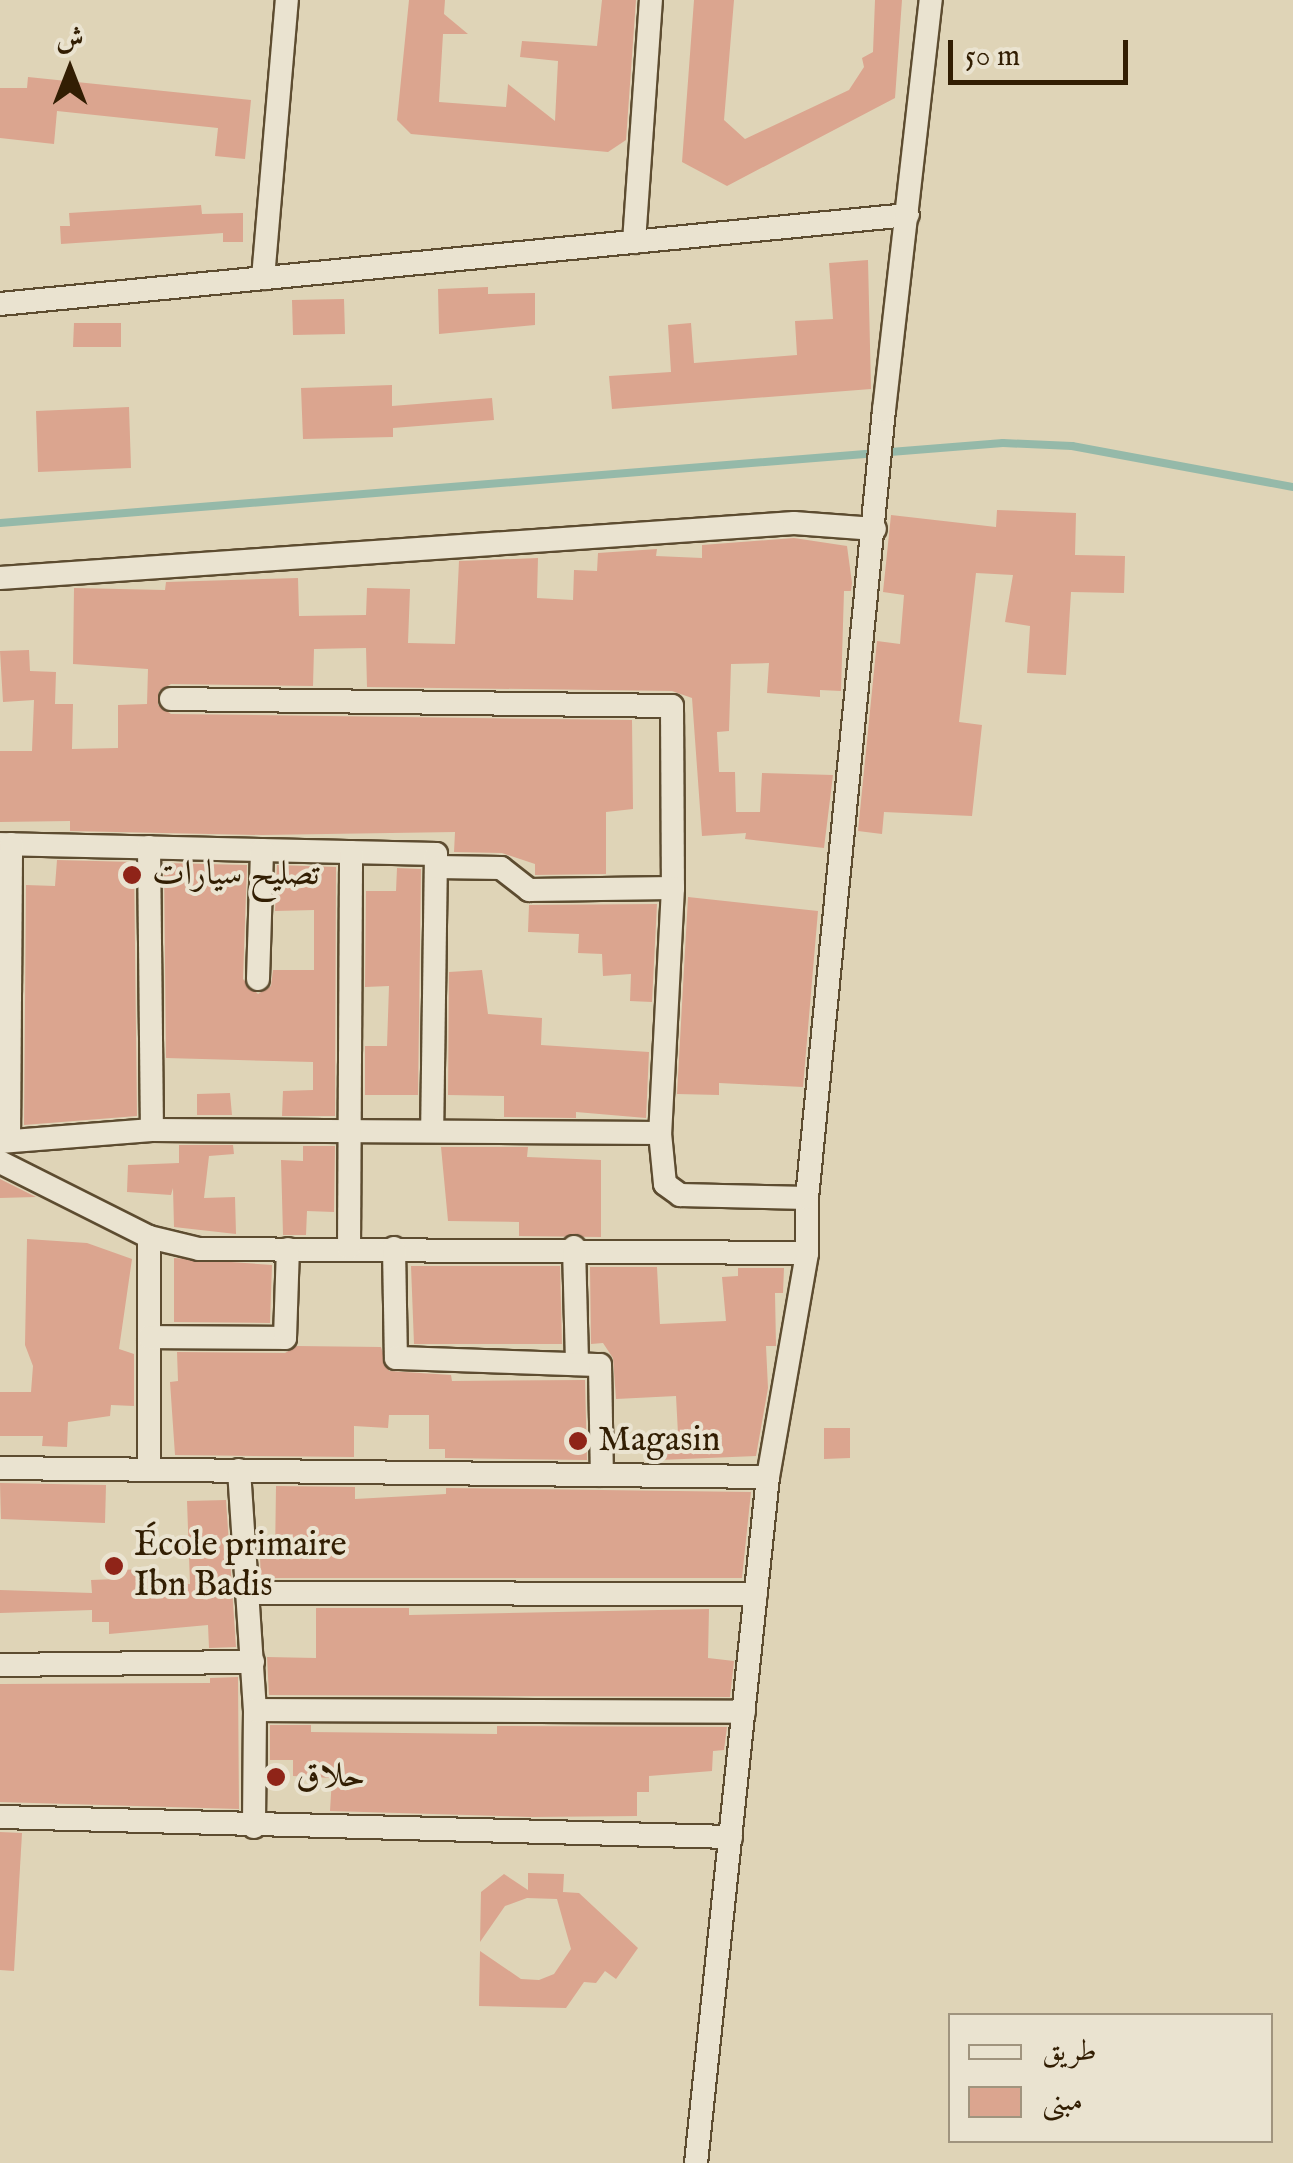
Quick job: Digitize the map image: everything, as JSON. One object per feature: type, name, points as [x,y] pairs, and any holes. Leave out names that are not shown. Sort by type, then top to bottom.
[{"type":"street","points":[[263,278],[287,0]]},
{"type":"street","points":[[634,242],[651,0]]},
{"type":"street","points":[[696,2163],[768,1478],[806,1253],[806,1198],[884,410],[931,0]]},
{"type":"street","points":[[0,304],[908,215]]},
{"type":"street","points":[[0,578],[794,523],[875,529]]},
{"type":"street","points":[[170,699],[672,706],[672,888],[660,1134],[664,1184],[680,1195],[806,1198]]},
{"type":"street","points":[[3,1149],[5,844],[436,854],[432,1130]]},
{"type":"street","points":[[149,847],[152,1130]]},
{"type":"street","points":[[258,979],[262,850]]},
{"type":"street","points":[[349,1248],[351,852]]},
{"type":"street","points":[[436,868],[501,868],[529,890],[672,888]]},
{"type":"street","points":[[3,1149],[152,1130],[660,1134]]},
{"type":"street","points":[[3,1149],[149,1238],[199,1249],[574,1248],[806,1253]]},
{"type":"street","points":[[149,1238],[149,1469]]},
{"type":"street","points":[[149,1337],[284,1338],[288,1248]]},
{"type":"street","points":[[394,1248],[396,1358],[600,1365],[602,1475]]},
{"type":"street","points":[[574,1248],[576,1364]]},
{"type":"street","points":[[0,1468],[768,1478]]},
{"type":"street","points":[[239,1470],[253,1662],[254,1828]]},
{"type":"street","points":[[249,1594],[756,1594]]},
{"type":"street","points":[[0,1665],[253,1662]]},
{"type":"street","points":[[255,1710],[744,1712]]},
{"type":"street","points":[[0,1817],[254,1828],[731,1837]]},
{"type":"building","points":[[409,0],[445,0],[444,14],[468,34],[443,34],[439,102],[506,107],[508,84],[555,121],[558,61],[520,57],[522,41],[597,46],[602,0],[636,0],[626,140],[608,152],[411,134],[397,120]]},
{"type":"building","points":[[694,0],[734,0],[724,120],[745,139],[849,90],[864,67],[862,58],[873,52],[875,0],[902,0],[895,98],[727,186],[682,162]]},
{"type":"building","points":[[28,77],[251,100],[245,159],[215,156],[218,128],[57,111],[54,144],[0,138],[0,88],[27,88]]},
{"type":"building","points":[[201,205],[202,214],[243,213],[243,242],[223,242],[223,233],[61,244],[60,226],[70,226],[69,213]]},
{"type":"building","points":[[868,260],[871,389],[612,409],[609,376],[671,372],[668,325],[691,323],[694,363],[797,355],[795,321],[833,319],[829,263]]},
{"type":"building","points":[[488,287],[488,294],[535,293],[535,325],[439,334],[438,289]]},
{"type":"building","points":[[344,299],[345,334],[293,335],[292,300]]},
{"type":"building","points":[[74,323],[121,323],[121,347],[73,347]]},
{"type":"building","points":[[392,385],[392,406],[492,398],[494,420],[393,428],[393,437],[303,439],[301,388]]},
{"type":"building","points":[[129,407],[131,468],[38,472],[36,411]]},
{"type":"building","points":[[997,510],[1076,513],[1075,555],[1125,556],[1124,593],[1071,592],[1066,675],[1027,673],[1030,626],[1005,622],[1013,575],[976,573],[959,722],[982,725],[972,816],[884,812],[882,834],[858,831],[877,641],[900,644],[904,595],[883,592],[891,515],[996,527]]},
{"type":"building","points":[[794,538],[847,546],[852,583],[851,591],[844,591],[841,691],[820,690],[820,697],[767,693],[769,663],[731,664],[729,731],[717,732],[719,772],[735,772],[736,812],[760,812],[762,773],[833,775],[824,848],[745,839],[746,833],[702,836],[692,698],[672,691],[367,687],[366,648],[314,649],[313,686],[171,684],[159,691],[158,705],[171,714],[632,720],[633,809],[606,812],[606,874],[535,875],[535,864],[502,853],[454,852],[455,832],[262,835],[70,831],[70,821],[0,822],[0,751],[32,751],[34,700],[3,702],[0,651],[29,650],[30,671],[56,672],[55,704],[73,704],[72,749],[118,748],[118,705],[147,704],[148,669],[73,664],[74,588],[165,590],[166,582],[298,578],[299,616],[366,615],[367,588],[410,589],[408,643],[455,644],[459,561],[538,558],[537,598],[573,600],[574,570],[597,571],[598,553],[657,549],[656,556],[702,558],[702,545]]},
{"type":"building","points":[[57,860],[134,862],[137,1116],[24,1125],[26,885],[55,886]]},
{"type":"building","points":[[164,863],[247,865],[243,979],[258,994],[271,986],[273,970],[314,970],[314,910],[275,911],[277,865],[336,867],[335,1116],[282,1116],[283,1091],[313,1090],[313,1062],[166,1058]]},
{"type":"building","points":[[397,868],[421,869],[418,1095],[365,1095],[365,1046],[387,1046],[389,986],[365,987],[366,891],[396,891]]},
{"type":"building","points":[[688,897],[818,911],[803,1087],[719,1083],[719,1095],[677,1094]]},
{"type":"building","points":[[657,904],[652,1002],[630,1001],[631,974],[603,976],[602,954],[578,953],[579,934],[528,932],[529,905]]},
{"type":"building","points":[[482,970],[488,1014],[542,1018],[541,1045],[649,1052],[646,1118],[576,1112],[576,1118],[504,1117],[504,1096],[448,1095],[449,972]]},
{"type":"building","points":[[230,1093],[232,1115],[197,1115],[197,1094]]},
{"type":"building","points":[[179,1145],[233,1145],[234,1154],[209,1156],[204,1198],[235,1197],[236,1234],[174,1227],[173,1188],[171,1195],[127,1192],[128,1165],[179,1163]]},
{"type":"building","points":[[303,1146],[335,1146],[334,1212],[307,1211],[306,1235],[283,1235],[281,1160],[303,1161]]},
{"type":"building","points":[[441,1147],[528,1147],[527,1157],[601,1160],[601,1237],[519,1236],[519,1222],[448,1221]]},
{"type":"building","points":[[0,1179],[36,1197],[0,1198]]},
{"type":"building","points":[[27,1239],[87,1243],[132,1259],[119,1349],[134,1354],[134,1406],[111,1405],[110,1416],[68,1422],[67,1447],[42,1446],[43,1436],[0,1436],[0,1392],[31,1392],[33,1366],[25,1345]]},
{"type":"building","points":[[174,1258],[272,1265],[270,1323],[174,1322]]},
{"type":"building","points":[[411,1266],[560,1266],[562,1344],[414,1344]]},
{"type":"building","points":[[590,1267],[657,1267],[660,1324],[726,1321],[722,1277],[738,1276],[738,1268],[784,1268],[783,1293],[775,1293],[776,1346],[766,1346],[768,1388],[756,1456],[660,1460],[659,1434],[678,1434],[676,1396],[616,1399],[613,1358],[603,1343],[591,1344]]},
{"type":"building","points":[[297,1346],[381,1347],[389,1371],[451,1375],[452,1381],[585,1380],[587,1460],[445,1458],[445,1449],[429,1449],[429,1415],[389,1415],[388,1428],[354,1426],[354,1457],[175,1455],[170,1382],[178,1381],[177,1352],[285,1353]]},
{"type":"building","points":[[824,1428],[850,1428],[850,1458],[824,1459]]},
{"type":"building","points":[[0,1483],[106,1485],[105,1523],[1,1519]]},
{"type":"building","points":[[276,1486],[355,1487],[355,1499],[446,1494],[446,1488],[751,1492],[742,1578],[261,1578],[260,1558],[275,1558]]},
{"type":"building","points":[[226,1500],[236,1647],[209,1648],[208,1625],[109,1634],[109,1622],[92,1622],[92,1610],[0,1613],[0,1590],[92,1593],[91,1580],[117,1579],[117,1570],[152,1569],[152,1584],[190,1584],[187,1501]]},
{"type":"building","points":[[316,1608],[409,1608],[409,1615],[709,1609],[708,1658],[734,1661],[730,1697],[269,1695],[267,1657],[316,1658]]},
{"type":"building","points":[[238,1677],[239,1809],[0,1802],[0,1684],[210,1683],[210,1678]]},
{"type":"building","points":[[270,1725],[311,1725],[311,1732],[497,1734],[497,1726],[727,1727],[724,1750],[713,1751],[712,1771],[649,1776],[649,1792],[637,1792],[637,1816],[532,1817],[330,1811],[332,1778],[293,1776],[293,1760],[270,1760]]},
{"type":"building","points":[[0,1832],[22,1833],[14,1971],[0,1970]]},
{"type":"building","points":[[528,1873],[564,1874],[563,1892],[579,1893],[638,1948],[616,1979],[605,1971],[596,1983],[584,1982],[566,2008],[479,2006],[480,1951],[521,1979],[539,1980],[554,1974],[571,1949],[557,1899],[527,1898],[505,1906],[480,1942],[481,1892],[504,1874],[528,1890]]},
{"type":"waterway","points":[[0,523],[1003,443],[1072,446],[1293,487]]},
{"type":"place","name":"تصليح سيارات","points":[[132,875]]},
{"type":"place","name":"Magasin","points":[[578,1441]]},
{"type":"place","name":"École primaire Ibn Badis","points":[[114,1566]]},
{"type":"place","name":"حلاق","points":[[276,1777]]}]
